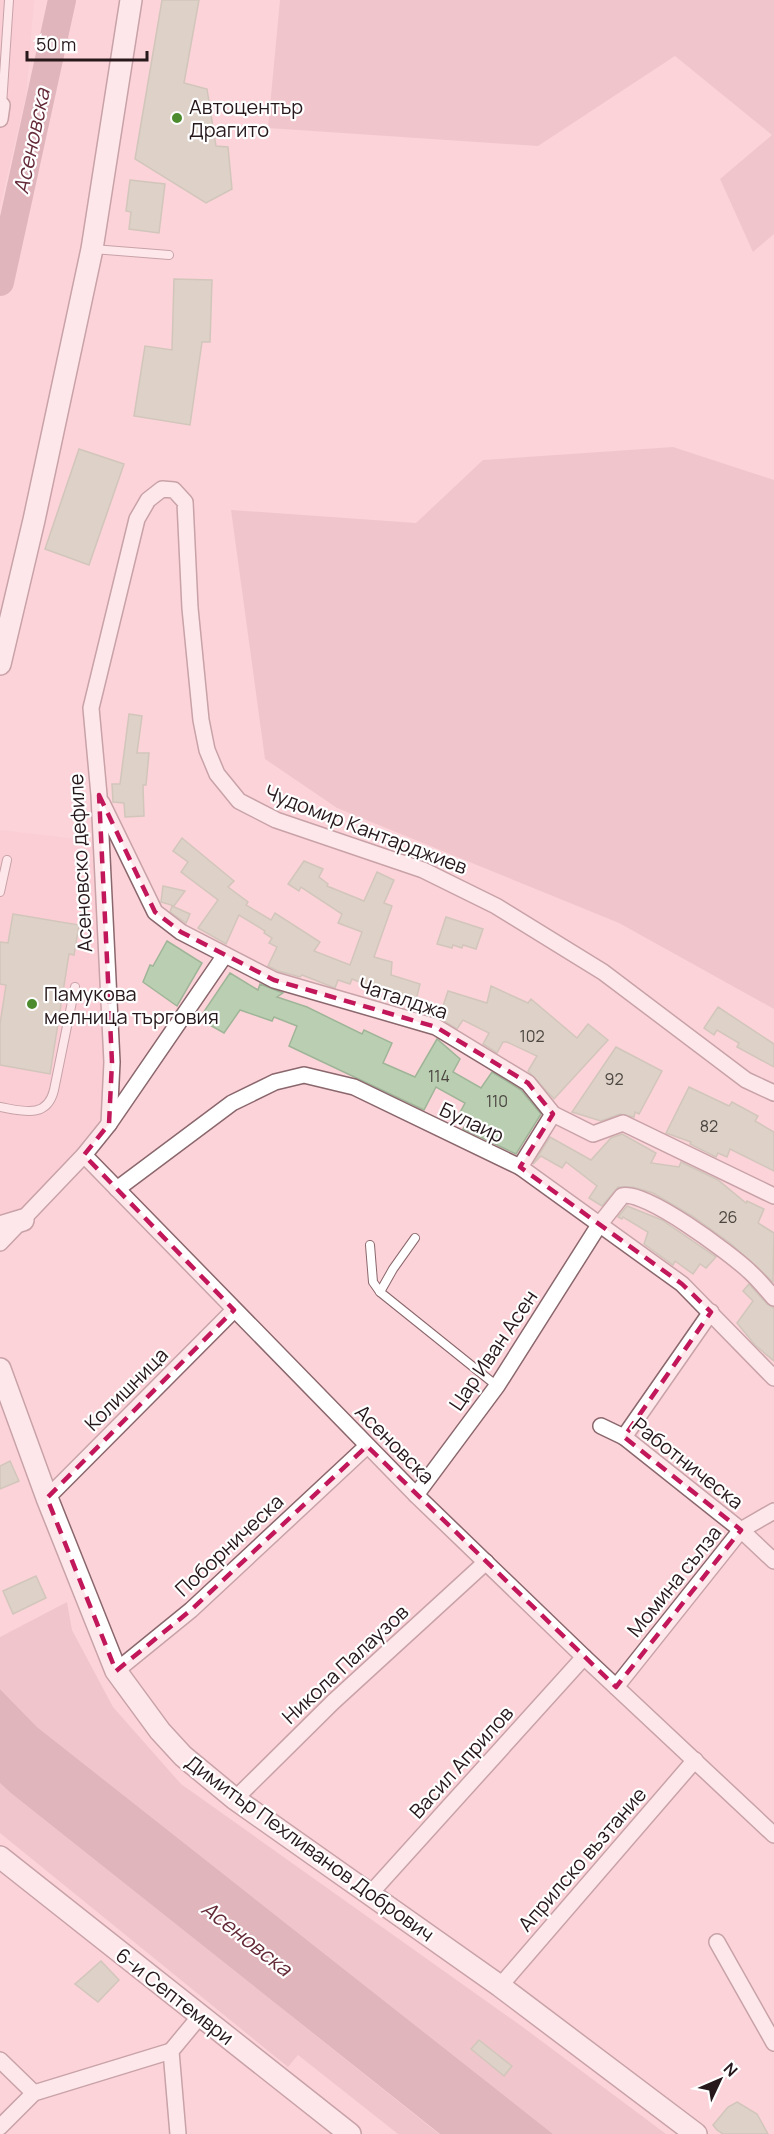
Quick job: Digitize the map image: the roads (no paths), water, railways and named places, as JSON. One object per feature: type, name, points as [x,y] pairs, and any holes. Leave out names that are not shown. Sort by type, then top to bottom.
[{"type":"main road","points":[[0,664],[34,520],[92,249],[131,0]]},
{"type":"main road","points":[[0,1227],[23,1220]]},
{"type":"main road","name":"Димитър Пехливанов Добрович","points":[[0,1369],[47,1498],[116,1671],[160,1731],[183,1756],[235,1799],[500,1986],[696,2134]]},
{"type":"main road","name":"6-и Септември","points":[[0,1857],[350,2134]]},
{"type":"street","name":"Чудомир Кантарджиев","points":[[91,708],[136,519],[148,500],[162,489],[174,490],[185,502],[190,608],[207,750],[217,774],[239,801],[276,820],[423,870],[496,906],[603,972],[746,1080],[774,1094]]},
{"type":"street","name":"Асеновско дефиле","points":[[91,708],[99,795],[112,1062],[109,1124]]},
{"type":"street","name":"Чаталджа","points":[[99,795],[155,912],[181,932],[274,980],[436,1027],[528,1083],[553,1114],[593,1134],[623,1123],[774,1196]]},
{"type":"street","points":[[0,1243],[84,1155],[109,1124],[225,955]]},
{"type":"street","name":"Булаир","points":[[117,1189],[232,1103],[275,1082],[304,1075],[354,1087],[520,1167],[682,1284],[774,1378]]},
{"type":"street","points":[[520,1167],[553,1114]]},
{"type":"street","name":"Асеновска","points":[[84,1155],[416,1495],[584,1658],[774,1835]]},
{"type":"street","name":"Цар Иван Асен","points":[[416,1495],[497,1386],[599,1224],[619,1199],[626,1195],[633,1196],[680,1219],[748,1270],[774,1298]]},
{"type":"street","name":"Колишница","points":[[47,1498],[234,1310]]},
{"type":"street","points":[[624,1437],[711,1312]]},
{"type":"street","name":"Работническа","points":[[601,1426],[624,1437],[741,1530],[774,1561]]},
{"type":"street","name":"Поборническа","points":[[116,1671],[191,1610],[367,1446]]},
{"type":"street","name":"Момина сълза","points":[[616,1687],[741,1530],[774,1511]]},
{"type":"street","name":"Никола Палаузов","points":[[235,1799],[333,1702],[486,1562]]},
{"type":"street","name":"Васил Априлов","points":[[370,1894],[584,1658]]},
{"type":"street","name":"Априлско възтание","points":[[500,1986],[695,1760]]},
{"type":"street","points":[[717,1942],[774,2043]]},
{"type":"street","points":[[0,2127],[34,2093],[171,2051],[200,2016]]},
{"type":"street","points":[[171,2051],[178,2134]]},
{"type":"street","points":[[0,2060],[34,2093]]},
{"type":"lane","points":[[1,112],[9,0]]},
{"type":"lane","points":[[92,249],[169,255]]},
{"type":"lane","points":[[0,892],[7,860]]},
{"type":"lane","points":[[0,1107],[35,1112],[48,1105],[54,1090],[75,987]]},
{"type":"lane","points":[[380,1292],[415,1238]]},
{"type":"lane","points":[[370,1245],[373,1282],[380,1292],[497,1386]]},
{"type":"water","points":[[0,1689],[37,1727],[553,2134],[440,2134],[11,1793],[0,1783]]},
{"type":"waterway","name":"Асеновска","points":[[0,282],[62,0]]},
{"type":"place","name":"Автоцентър Драгито","points":[[177,118]]},
{"type":"place","name":"Памукова мелница търговия","points":[[32,1004]]}]
